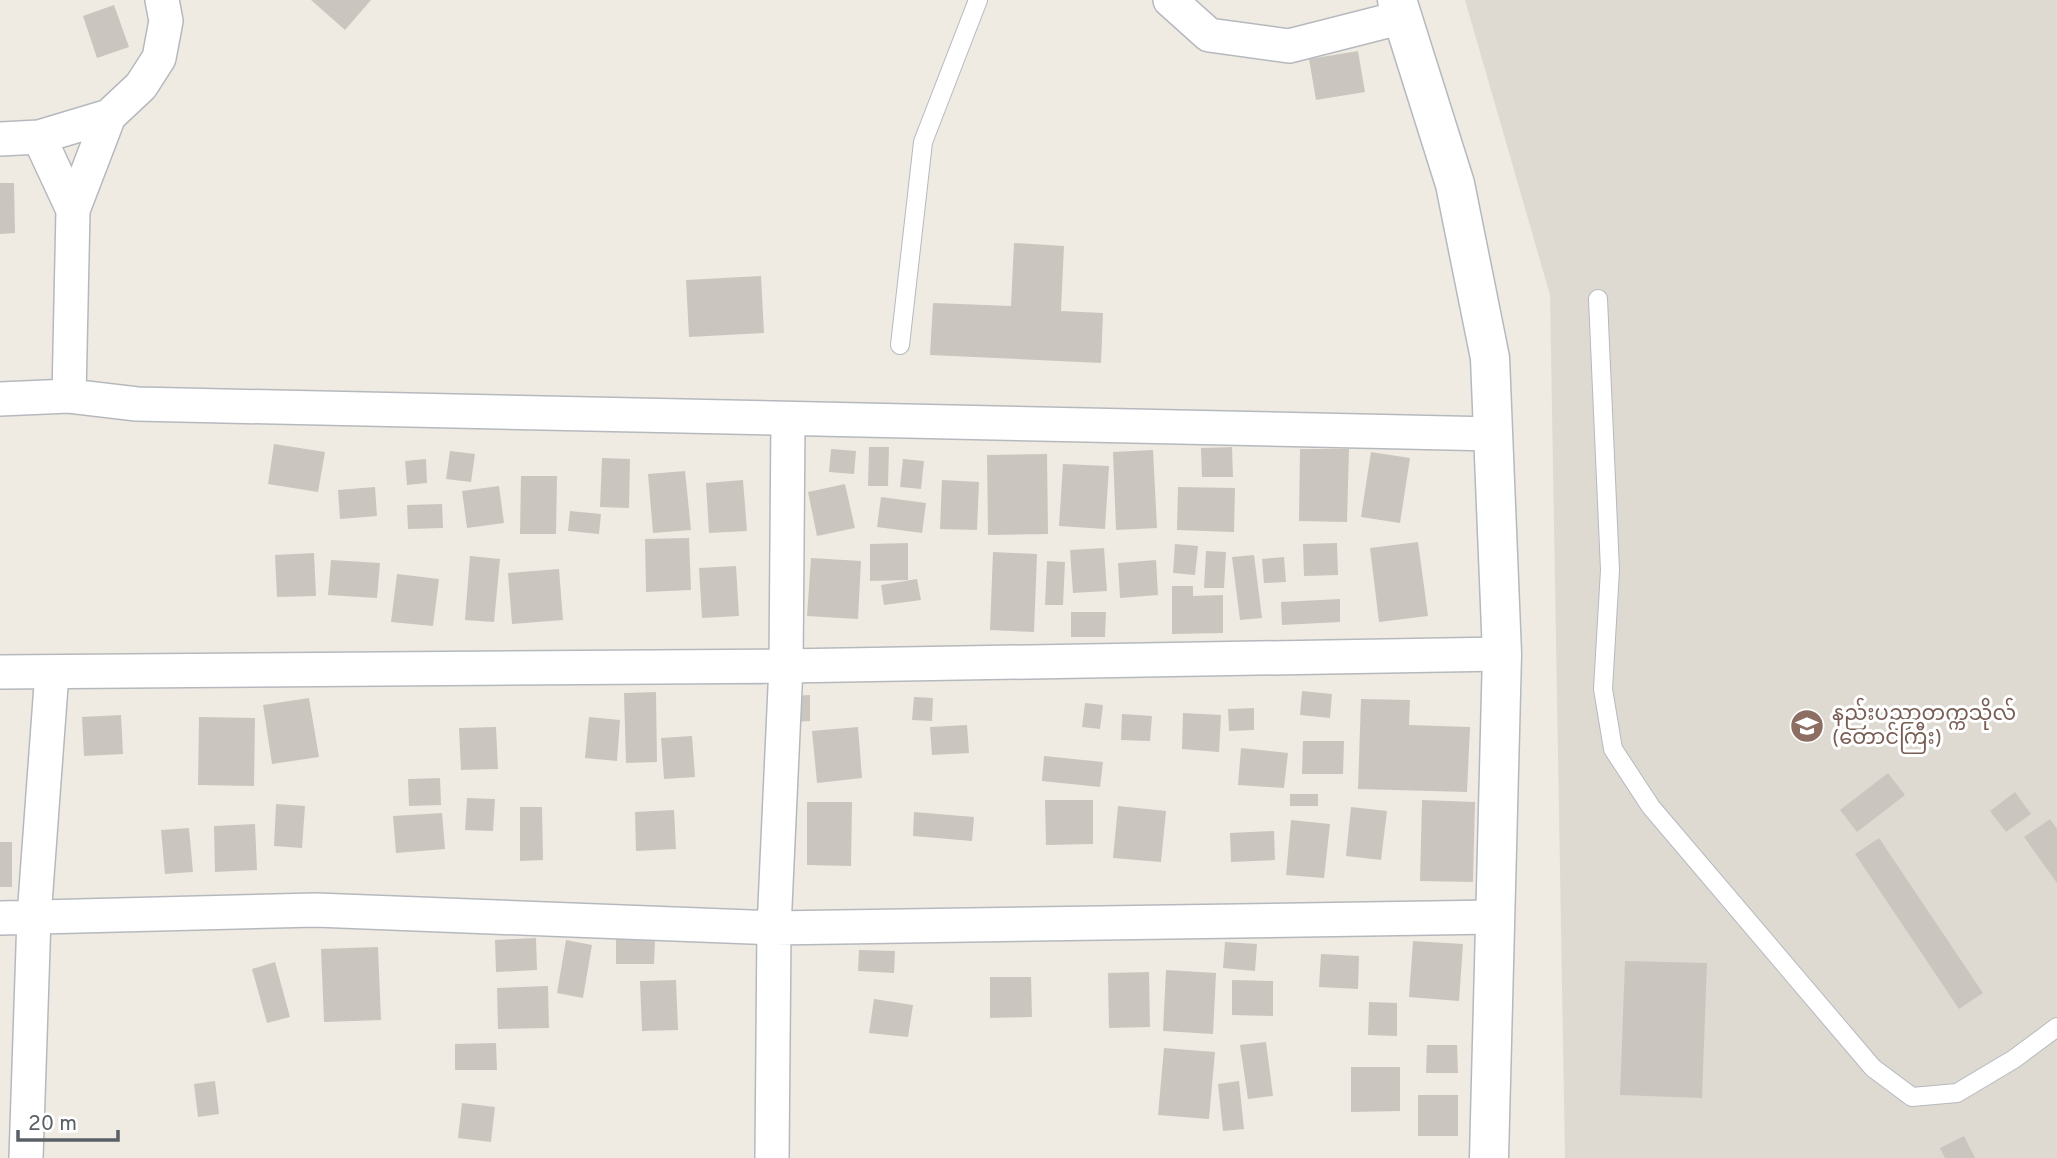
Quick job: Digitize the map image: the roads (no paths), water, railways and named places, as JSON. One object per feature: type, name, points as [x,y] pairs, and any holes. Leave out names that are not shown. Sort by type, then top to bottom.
[{"type":"main road","points":[[1400,9],[1455,184],[1490,358],[1502,654],[1489,1158]]},
{"type":"street","points":[[69,396],[73,211],[109,116],[141,86],[159,58],[166,21],[162,0]]},
{"type":"street","points":[[1170,0],[1209,35],[1289,46],[1400,9]]},
{"type":"street","points":[[0,139],[39,136],[109,116]]},
{"type":"street","points":[[39,136],[73,211]]},
{"type":"street","points":[[0,399],[69,396],[137,404],[1494,434]]},
{"type":"street","points":[[772,1158],[774,928],[786,666],[788,419]]},
{"type":"street","points":[[0,672],[786,666],[1502,654]]},
{"type":"street","points":[[26,1158],[34,917],[52,671]]},
{"type":"street","points":[[0,918],[316,910],[774,928],[1496,918]]},
{"type":"lane","points":[[900,345],[923,142],[978,0]]},
{"type":"lane","points":[[1598,299],[1610,570],[1603,689],[1613,749],[1651,807],[1873,1068],[1912,1097],[1957,1093],[2014,1059],[2057,1027]]},
{"type":"place","name":"နည်းပညာတက္ကသိုလ် (တောင်ကြီး)","points":[[1807,726]]}]
